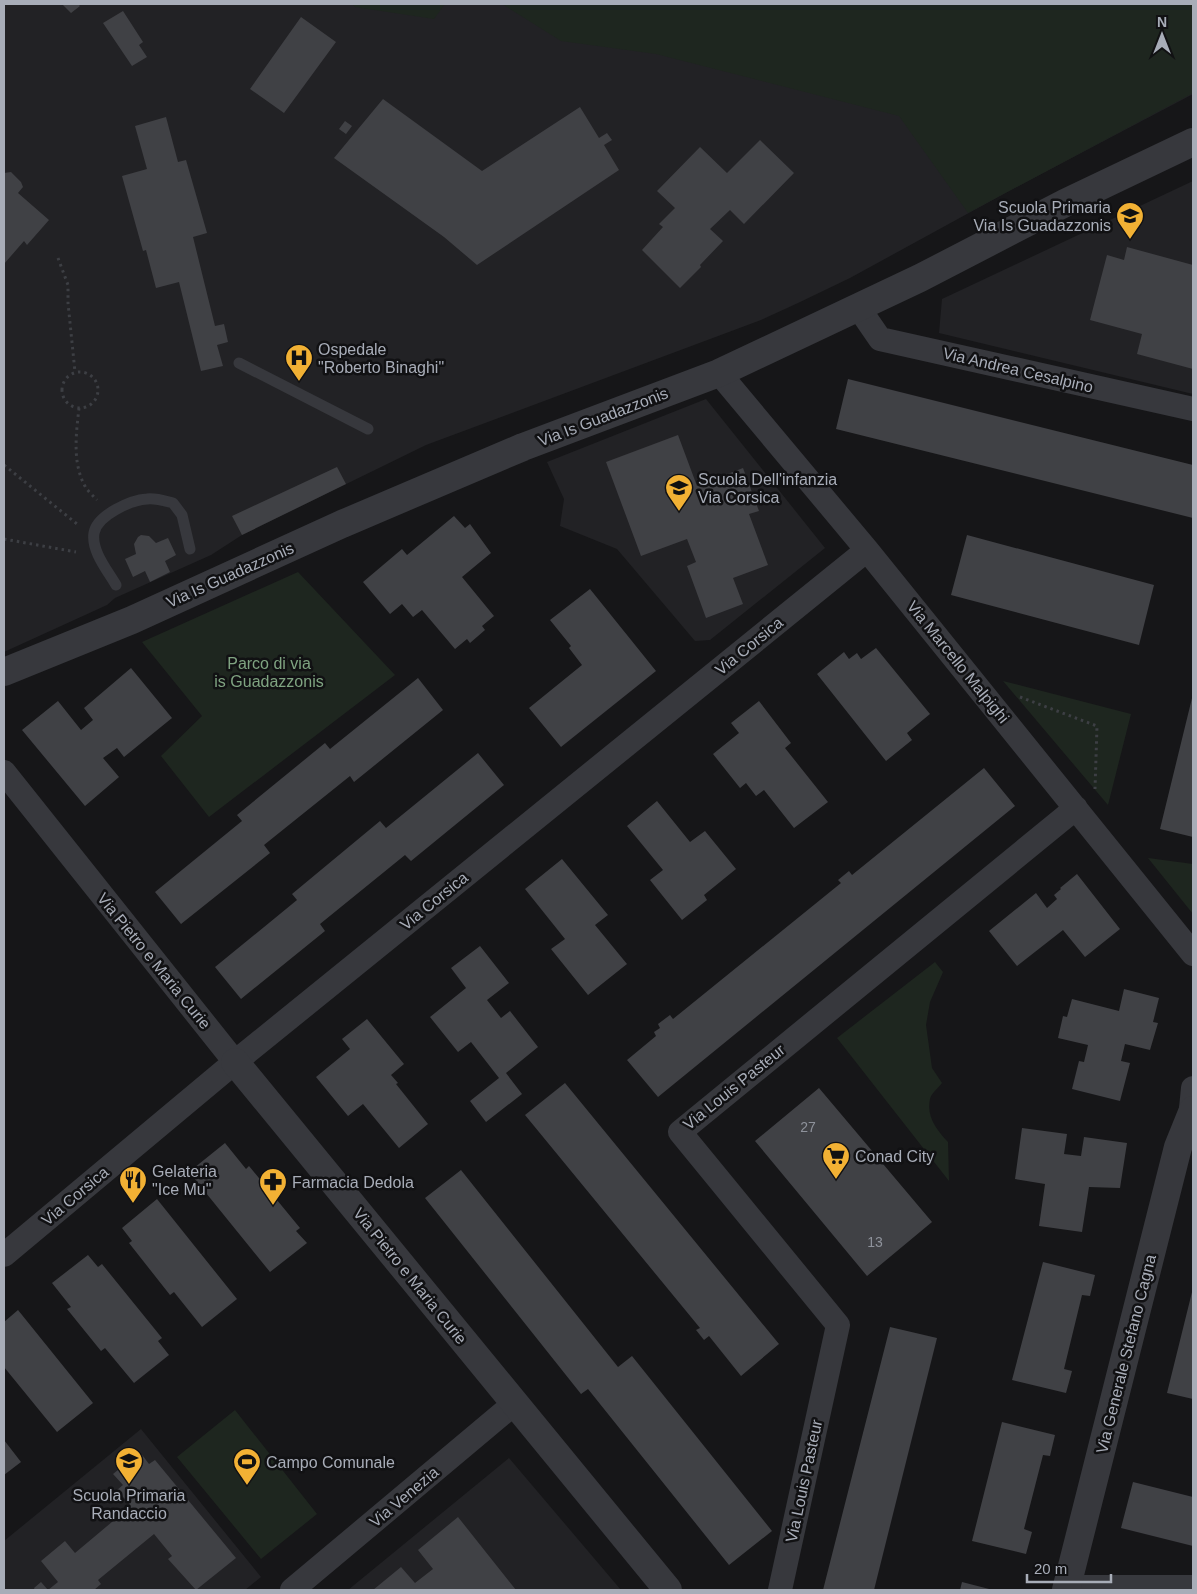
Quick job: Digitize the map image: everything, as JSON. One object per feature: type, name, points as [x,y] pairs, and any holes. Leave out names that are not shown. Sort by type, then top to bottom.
[{"type":"street","name":"Via Is Guadazzonis","points":[[4,672],[132,620],[342,524],[523,447],[719,373],[920,278],[1065,203],[1193,142]]},
{"type":"street","name":"Via Andrea Cesalpino","points":[[858,308],[880,339],[1193,409]]},
{"type":"street","name":"Via Marcello Malpighi","points":[[719,373],[867,550],[1193,954]]},
{"type":"street","name":"Via Corsica","points":[[4,1255],[235,1062],[867,550]]},
{"type":"street","name":"Via Pietro e Maria Curie","points":[[4,772],[235,1062],[668,1590]]},
{"type":"street","name":"Via Louis Pasteur","points":[[780,1590],[838,1325],[680,1132],[1076,808]]},
{"type":"street","name":"Via Generale Stefano Cagna","points":[[1067,1589],[1178,1147],[1191,1115],[1193,1088]]},
{"type":"street","name":"Via Venezia","points":[[292,1590],[515,1403]]},
{"type":"street","points":[[1067,1589],[1193,1587]]},
{"type":"lane","points":[[239,363],[368,429]]},
{"type":"lane","points":[[116,585],[99,556],[94,532],[98,523],[131,502],[147,499],[173,503],[182,515],[190,549]]},
{"type":"path","points":[[58,258],[68,285],[75,372]]},
{"type":"path","points":[[75,372],[87,373],[97,381],[98,393],[93,404],[87,407],[79,408],[70,405],[66,401],[62,390],[66,379],[75,372]]},
{"type":"path","points":[[79,408],[76,440],[77,461],[86,488],[108,515]]},
{"type":"path","points":[[4,465],[72,522],[94,532]]},
{"type":"path","points":[[4,539],[99,556]]},
{"type":"path","points":[[1014,694],[1097,726],[1095,789]]},
{"type":"shaded area","name":"Ospedale \"Roberto Binaghi\"","points":[[4,4],[1193,4],[1193,94],[1009,191],[850,278],[798,303],[761,320],[426,445],[242,535],[211,555],[115,598],[107,605],[4,652]]},
{"type":"shaded area","name":"Scuola Primaria Via Is Guadazzonis","points":[[1193,181],[1193,394],[939,333],[942,299]]},
{"type":"shaded area","name":"Scuola Dell'infanzia Via Corsica","points":[[706,399],[825,548],[710,640],[695,641],[617,549],[560,526],[564,499],[547,462]]},
{"type":"shaded area","name":"Scuola Primaria Randaccio","points":[[141,1429],[261,1577],[245,1590],[4,1590],[4,1541]]},
{"type":"shaded area","points":[[509,1458],[621,1590],[348,1590]]},
{"type":"green space","points":[[352,4],[445,4],[434,19],[355,7]]},
{"type":"green space","points":[[502,4],[1193,4],[1193,93],[968,213],[899,116],[656,54],[561,41]]},
{"type":"green space","name":"Parco di via is Guadazzonis","points":[[298,572],[395,675],[209,817],[161,756],[202,716],[142,642]]},
{"type":"green space","points":[[1003,681],[1131,714],[1108,805],[1014,694]]},
{"type":"green space","points":[[1148,858],[1193,864],[1193,914]]},
{"type":"green space","points":[[935,962],[943,972],[930,1002],[926,1025],[932,1068],[942,1083],[932,1095],[929,1106],[933,1123],[948,1142],[949,1181],[837,1038]]},
{"type":"green space","name":"Campo Comunale","points":[[235,1410],[317,1514],[261,1559],[177,1457]]},
{"type":"building","points":[[62,4],[78,4],[80,6],[71,13]]},
{"type":"building","points":[[123,11],[143,42],[139,45],[147,57],[132,66],[103,23]]},
{"type":"building","points":[[301,17],[336,42],[284,113],[250,89]]},
{"type":"building","points":[[383,99],[482,171],[580,107],[599,138],[607,133],[612,140],[604,145],[619,170],[477,265],[444,237],[334,158]]},
{"type":"building","points":[[166,117],[178,162],[186,160],[207,233],[193,237],[215,326],[224,324],[228,342],[217,345],[223,366],[201,371],[179,282],[156,288],[146,250],[143,251],[122,176],[147,169],[135,126]]},
{"type":"building","points":[[345,121],[352,126],[346,134],[339,129]]},
{"type":"building","points":[[760,140],[794,173],[744,224],[730,210],[710,229],[723,241],[680,288],[642,250],[663,227],[659,224],[675,208],[657,191],[700,147],[727,173]]},
{"type":"building","points":[[11,172],[21,182],[23,187],[18,193],[49,220],[27,245],[24,241],[4,264],[4,173]]},
{"type":"building","points":[[1127,247],[1193,265],[1193,369],[1137,354],[1142,334],[1090,320],[1107,255],[1124,260]]},
{"type":"building","points":[[848,379],[1193,465],[1193,518],[836,429]]},
{"type":"building","points":[[678,435],[697,486],[743,468],[759,511],[749,514],[768,565],[733,578],[743,604],[706,618],[687,566],[696,562],[687,539],[641,556],[606,462]]},
{"type":"building","points":[[337,467],[346,484],[242,535],[232,516]]},
{"type":"building","points":[[454,516],[465,528],[470,524],[491,553],[462,577],[494,616],[482,626],[485,630],[470,643],[467,639],[455,649],[422,610],[413,617],[402,604],[390,614],[363,582],[402,549],[407,555]]},
{"type":"building","points":[[141,535],[149,536],[156,543],[168,538],[176,555],[165,561],[170,572],[150,582],[145,571],[133,577],[125,559],[136,554],[134,544]]},
{"type":"building","points":[[967,535],[1154,585],[1139,645],[951,595]]},
{"type":"building","points":[[590,589],[656,671],[561,747],[529,708],[582,665],[569,648],[571,646],[550,620]]},
{"type":"building","points":[[876,648],[930,714],[907,733],[912,740],[886,761],[817,674],[844,652],[849,659],[857,653],[861,659]]},
{"type":"building","points":[[131,668],[172,718],[124,757],[117,748],[103,758],[119,777],[85,806],[22,730],[58,701],[81,730],[93,720],[84,708]]},
{"type":"building","points":[[418,678],[443,710],[354,782],[350,776],[264,845],[270,853],[181,924],[155,892],[242,821],[237,815],[325,743],[330,749]]},
{"type":"building","points":[[1193,694],[1193,837],[1160,829]]},
{"type":"building","points":[[759,701],[791,743],[785,748],[828,802],[794,828],[764,790],[756,796],[746,783],[740,788],[713,754],[739,733],[731,723]]},
{"type":"building","points":[[478,753],[504,785],[411,861],[405,855],[320,924],[325,931],[241,999],[215,967],[297,900],[292,894],[380,821],[386,828]]},
{"type":"building","points":[[984,768],[1015,806],[658,1097],[627,1060],[656,1036],[654,1032],[660,1028],[658,1024],[670,1015],[673,1019],[841,883],[838,880],[849,871],[852,875]]},
{"type":"building","points":[[657,801],[690,842],[705,831],[736,869],[704,895],[707,900],[682,920],[650,880],[663,870],[627,826]]},
{"type":"building","points":[[562,859],[608,915],[595,925],[627,964],[588,995],[551,949],[565,939],[525,889]]},
{"type":"building","points":[[1077,874],[1120,929],[1085,957],[1063,930],[1017,966],[989,931],[1036,893],[1047,908],[1057,899],[1054,895],[1060,888]]},
{"type":"building","points":[[480,946],[509,983],[487,1000],[501,1018],[510,1011],[538,1047],[506,1073],[522,1094],[486,1122],[470,1101],[499,1078],[471,1042],[458,1052],[430,1017],[466,988],[451,968]]},
{"type":"building","points":[[1124,989],[1159,998],[1153,1022],[1158,1023],[1150,1050],[1125,1044],[1121,1061],[1130,1063],[1120,1101],[1072,1089],[1079,1061],[1084,1062],[1088,1045],[1058,1038],[1063,1016],[1067,1017],[1072,999],[1119,1011]]},
{"type":"building","points":[[367,1019],[404,1064],[391,1075],[428,1124],[399,1148],[363,1104],[348,1116],[316,1077],[350,1049],[342,1039]]},
{"type":"building","points":[[565,1083],[779,1344],[741,1376],[709,1336],[704,1340],[696,1330],[700,1328],[525,1115]]},
{"type":"building","points":[[819,1088],[932,1222],[867,1276],[755,1141]]},
{"type":"building","points":[[1022,1128],[1067,1134],[1064,1154],[1081,1156],[1084,1137],[1127,1143],[1120,1188],[1089,1187],[1082,1232],[1039,1226],[1045,1184],[1015,1179]]},
{"type":"building","points":[[225,1143],[246,1169],[249,1166],[300,1228],[296,1231],[307,1243],[270,1272],[189,1172]]},
{"type":"building","points":[[461,1170],[618,1367],[632,1356],[772,1531],[729,1565],[588,1389],[581,1394],[425,1198]]},
{"type":"building","points":[[157,1199],[237,1299],[202,1327],[174,1292],[170,1295],[129,1243],[132,1241],[122,1228]]},
{"type":"building","points":[[88,1255],[98,1267],[102,1264],[162,1338],[158,1341],[169,1355],[134,1383],[105,1348],[101,1351],[67,1309],[71,1307],[52,1283]]},
{"type":"building","points":[[1043,1262],[1095,1275],[1090,1296],[1082,1295],[1064,1369],[1072,1371],[1066,1393],[1012,1380]]},
{"type":"building","points":[[1193,1288],[1193,1399],[1167,1393]]},
{"type":"building","points":[[18,1310],[93,1403],[57,1432],[4,1367],[4,1322]]},
{"type":"building","points":[[890,1327],[937,1338],[874,1590],[823,1590]]},
{"type":"building","points":[[1002,1422],[1055,1435],[1050,1456],[1043,1455],[1024,1529],[1032,1532],[1026,1554],[972,1541]]},
{"type":"building","points":[[4,1440],[21,1462],[4,1475]]},
{"type":"building","points":[[140,1452],[149,1464],[155,1460],[236,1558],[196,1590],[168,1559],[172,1556],[154,1534],[98,1580],[101,1584],[94,1590],[48,1590],[58,1582],[41,1561],[65,1541],[75,1553],[131,1506],[117,1490],[123,1485],[113,1474]]},
{"type":"building","points":[[1133,1482],[1193,1497],[1193,1546],[1121,1528]]},
{"type":"building","points":[[458,1517],[516,1590],[373,1590],[401,1567],[415,1583],[433,1569],[418,1550]]},
{"type":"building","points":[[41,1582],[48,1590],[35,1590],[34,1588]]},
{"type":"building","points":[[962,1582],[993,1590],[960,1590]]},
{"type":"place","name":"Scuola Primaria Via Is Guadazzonis","points":[[1130,240]]},
{"type":"place","name":"Ospedale \"Roberto Binaghi\"","points":[[299,382]]},
{"type":"place","name":"Scuola Dell'infanzia Via Corsica","points":[[679,512]]},
{"type":"place","name":"Conad City","points":[[836,1180]]},
{"type":"place","name":"Gelateria \"Ice Mu\"","points":[[133,1204]]},
{"type":"place","name":"Farmacia Dedola","points":[[273,1206]]},
{"type":"place","name":"Scuola Primaria Randaccio","points":[[129,1485]]},
{"type":"place","name":"Campo Comunale","points":[[247,1486]]}]
